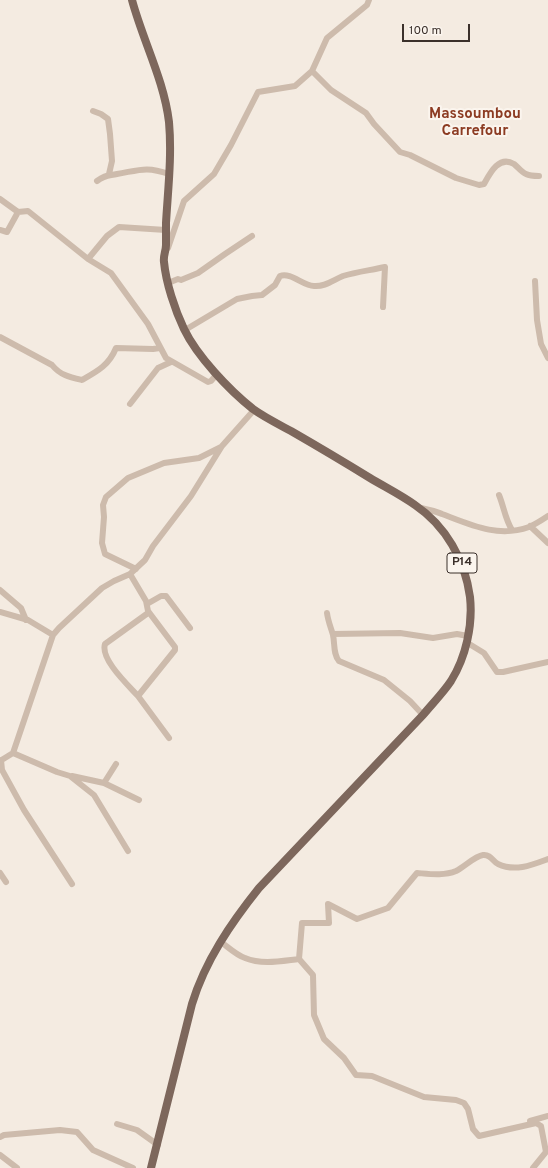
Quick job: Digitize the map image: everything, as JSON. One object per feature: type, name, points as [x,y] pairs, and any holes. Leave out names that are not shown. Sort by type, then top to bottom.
[{"type":"main road","name":"P14","points":[[132,0],[153,60],[167,108],[170,160],[166,247],[163,260],[177,314],[184,330],[191,342],[217,374],[232,391],[254,410],[416,506],[434,521],[453,545],[460,558],[465,571],[470,600],[470,625],[467,639],[460,662],[450,682],[423,715],[263,883],[239,914],[208,963],[196,989],[152,1168]]},
{"type":"street","points":[[163,260],[184,201],[214,174],[231,145],[258,92],[295,86],[312,71],[326,38],[367,5],[369,0]]},
{"type":"street","points":[[312,71],[330,90],[366,113],[400,152],[410,154],[456,178],[479,185],[484,184],[492,170],[505,161],[513,164],[526,174],[539,176]]},
{"type":"street","points":[[93,112],[101,114],[108,119],[112,161],[109,174]]},
{"type":"street","points":[[97,181],[109,174],[116,175],[137,170],[150,169],[169,174]]},
{"type":"street","points":[[0,199],[18,212],[28,211],[88,259],[111,273],[148,324],[166,358],[208,382],[211,381],[217,374]]},
{"type":"street","points":[[0,230],[8,232],[18,212]]},
{"type":"street","points":[[88,259],[107,236],[119,227],[166,230]]},
{"type":"street","points":[[168,283],[178,279],[181,280],[198,273],[252,236]]},
{"type":"street","points":[[184,330],[237,300],[262,295],[275,284],[280,276],[283,275],[312,286],[324,286],[344,276],[385,267],[383,307]]},
{"type":"street","points":[[535,281],[537,320],[541,344],[548,358]]},
{"type":"street","points":[[0,337],[52,365],[57,372],[82,380],[102,368],[111,359],[116,348],[160,348]]},
{"type":"street","points":[[130,404],[158,368],[171,362]]},
{"type":"street","points":[[72,884],[24,810],[2,770],[1,761],[13,753],[54,635],[59,628],[102,588],[130,574],[145,560],[153,546],[191,496],[222,446],[254,410]]},
{"type":"street","points":[[136,569],[105,554],[102,544],[104,517],[103,505],[106,497],[128,478],[164,463],[199,458],[222,446]]},
{"type":"street","points":[[499,495],[505,509],[505,516],[512,530]]},
{"type":"street","points":[[416,506],[485,529],[508,532],[530,526],[548,516]]},
{"type":"street","points":[[530,526],[548,543]]},
{"type":"street","points":[[130,574],[147,604],[148,613],[175,647],[175,650],[138,696]]},
{"type":"street","points":[[0,590],[21,608],[26,620]]},
{"type":"street","points":[[147,604],[161,596],[166,596],[190,628]]},
{"type":"street","points":[[0,612],[26,620],[54,635]]},
{"type":"street","points":[[148,613],[105,644],[103,648],[104,653],[117,672],[138,696],[168,738]]},
{"type":"street","points":[[327,613],[333,634],[336,655],[339,661],[384,680],[410,701],[423,715]]},
{"type":"street","points":[[333,634],[400,633],[433,638],[458,634],[467,639],[484,653],[497,672],[548,662]]},
{"type":"street","points":[[13,753],[57,772],[104,783],[138,800]]},
{"type":"street","points":[[104,783],[116,764]]},
{"type":"street","points":[[70,776],[94,795],[128,851]]},
{"type":"street","points":[[479,1136],[473,1129],[468,1109],[464,1104],[456,1100],[424,1097],[372,1076],[356,1075],[344,1058],[324,1039],[314,1016],[313,975],[299,959],[302,923],[329,923],[328,904],[357,919],[388,908],[417,873],[436,875],[456,871],[483,855],[494,859],[497,864],[510,868],[531,866],[548,859]]},
{"type":"street","points":[[0,874],[6,882]]},
{"type":"street","points":[[221,942],[244,958],[258,962],[299,959]]},
{"type":"street","points":[[479,1136],[548,1116]]},
{"type":"street","points":[[479,1136],[536,1123],[541,1126],[546,1152],[533,1168]]},
{"type":"street","points":[[117,1124],[137,1130],[158,1145]]},
{"type":"street","points":[[0,1137],[4,1135],[60,1130],[77,1132],[93,1150],[133,1168]]},
{"type":"street","points":[[0,1155],[17,1168]]},
{"type":"district","name":"Massoumbou Carrefour","points":[[475,124]]}]
